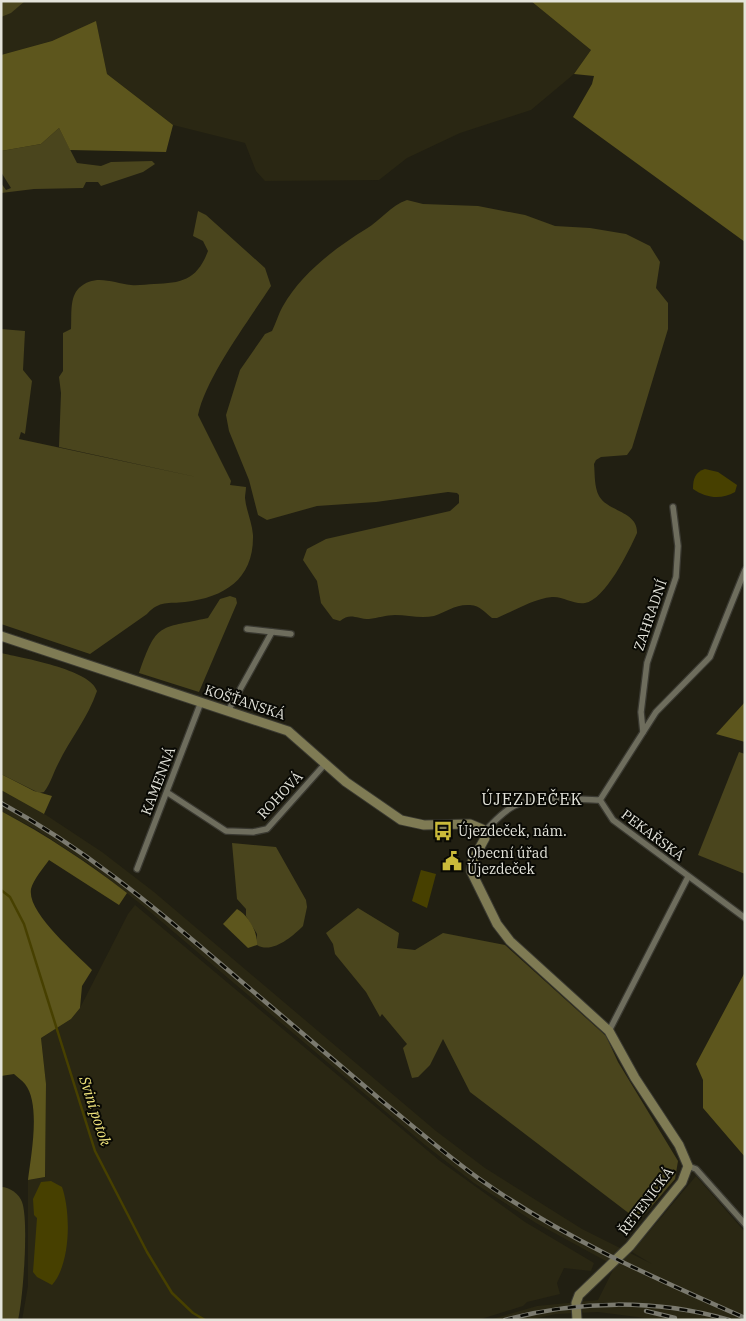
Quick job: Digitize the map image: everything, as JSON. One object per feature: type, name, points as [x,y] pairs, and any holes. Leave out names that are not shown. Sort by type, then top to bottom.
[{"type":"street","name":"ZAHRADNÍ","points":[[643,732],[641,712],[646,663],[676,578],[678,563],[673,507]]},
{"type":"street","points":[[484,832],[504,812],[521,803],[556,800],[600,800],[656,712],[710,657],[745,570]]},
{"type":"street","points":[[247,628],[291,634]]},
{"type":"street","points":[[228,711],[272,632]]},
{"type":"street","name":"KOŠŤANSKÁ","points":[[1,636],[288,731],[352,787],[396,817],[419,824],[473,824],[484,832]]},
{"type":"street","name":"KAMENNÁ","points":[[138,870],[201,702]]},
{"type":"street","name":"ROHOVÁ","points":[[168,793],[226,831],[261,831],[267,829],[326,764]]},
{"type":"street","name":"PEKAŘSKÁ","points":[[600,800],[613,820],[745,918]]},
{"type":"street","name":"ŘETENICKÁ","points":[[484,832],[485,838],[472,862],[472,873],[497,924],[507,938],[609,1031],[635,1078],[678,1145],[688,1166],[682,1182],[630,1246],[582,1292],[577,1299],[577,1319]]},
{"type":"street","points":[[609,1031],[688,877]]},
{"type":"street","points":[[688,1166],[696,1169],[745,1224]]},
{"type":"shaded area","points":[[1,1],[531,1],[591,50],[574,74],[531,110],[460,133],[407,158],[379,180],[265,181],[256,171],[245,143],[173,125],[107,74],[96,22],[52,41],[1,55]]},
{"type":"shaded area","points":[[1,1],[25,1],[11,13],[1,17]]},
{"type":"shaded area","points":[[531,1],[745,1],[745,242],[573,117],[592,84],[594,76],[574,74],[591,50]]},
{"type":"shaded area","points":[[96,21],[107,74],[173,125],[166,152],[70,150],[59,128],[41,144],[1,151],[1,55],[52,41]]},
{"type":"shaded area","points":[[59,128],[77,163],[101,166],[111,162],[152,161],[155,164],[143,172],[101,186],[98,182],[86,182],[83,188],[34,189],[1,193],[1,183],[6,190],[11,188],[1,172],[1,151],[41,144]]},
{"type":"shaded area","points":[[407,200],[423,204],[478,206],[525,215],[555,226],[590,228],[626,234],[650,246],[660,262],[656,288],[668,303],[668,329],[632,448],[627,455],[601,457],[594,464],[595,485],[599,496],[603,501],[633,520],[637,533],[616,574],[593,600],[577,603],[556,597],[545,598],[497,618],[492,618],[477,607],[465,605],[429,617],[388,615],[369,619],[350,616],[340,621],[333,619],[321,603],[317,581],[303,560],[307,549],[326,539],[450,511],[459,503],[459,495],[448,492],[376,502],[317,506],[267,520],[258,515],[249,480],[229,431],[226,415],[240,370],[265,334],[272,331],[283,306],[299,283],[342,245]]},
{"type":"shaded area","points":[[198,211],[206,215],[265,268],[271,286],[219,366],[198,415],[231,481],[230,485],[246,487],[245,498],[253,535],[252,550],[248,563],[234,583],[224,590],[213,596],[156,606],[90,654],[1,624],[1,329],[25,331],[23,370],[32,381],[25,434],[21,432],[19,439],[201,478],[59,447],[61,393],[59,377],[63,371],[63,333],[71,329],[72,307],[76,292],[85,283],[98,280],[137,285],[173,282],[187,278],[199,268],[208,251],[203,241],[193,236]]},
{"type":"shaded area","points":[[705,469],[718,472],[737,485],[735,492],[730,495],[714,497],[693,489],[695,476]]},
{"type":"shaded area","points":[[230,596],[236,598],[237,603],[199,692],[139,673],[150,644],[162,630],[179,624],[208,618],[220,599]]},
{"type":"shaded area","points":[[1,653],[39,661],[82,676],[92,683],[97,691],[89,710],[56,767],[44,792],[39,793],[1,774]]},
{"type":"shaded area","points":[[745,702],[745,742],[716,734]]},
{"type":"shaded area","points":[[739,752],[745,754],[745,874],[698,855]]},
{"type":"shaded area","points":[[1,774],[34,791],[52,796],[44,814],[1,790]]},
{"type":"shaded area","points":[[1,790],[46,815],[102,852],[154,892],[436,1131],[485,1168],[582,1229],[652,1264],[632,1252],[696,1176],[745,1232],[745,1320],[661,1320],[598,1312],[556,1314],[528,1320],[489,1320],[537,1306],[598,1300],[615,1266],[536,1223],[474,1183],[425,1145],[142,905],[92,866],[37,830],[1,811]]},
{"type":"shaded area","points":[[1,811],[66,849],[127,893],[119,905],[49,860],[32,885],[32,899],[44,921],[92,970],[82,986],[80,1008],[71,1019],[41,1038],[46,1084],[45,1177],[28,1180],[34,1130],[33,1104],[30,1093],[24,1083],[14,1074],[1,1076]]},
{"type":"shaded area","points":[[232,843],[276,847],[306,900],[307,907],[303,926],[282,943],[269,947],[257,945],[257,934],[246,916],[246,909],[237,899]]},
{"type":"shaded area","points":[[421,870],[436,874],[427,908],[412,901]]},
{"type":"shaded area","points":[[135,905],[440,1161],[525,1222],[594,1263],[591,1271],[564,1268],[557,1283],[560,1294],[527,1302],[523,1306],[478,1320],[22,1320],[28,1286],[28,1180],[45,1177],[46,1084],[41,1038],[71,1019],[80,1008],[128,914]]},
{"type":"shaded area","points":[[358,908],[399,933],[397,948],[415,950],[443,933],[505,945],[606,1036],[618,1062],[678,1161],[675,1179],[639,1221],[470,1092],[443,1039],[430,1065],[418,1077],[412,1078],[403,1048],[407,1044],[382,1014],[380,1017],[366,992],[335,954],[333,944],[326,933]]},
{"type":"shaded area","points":[[237,909],[252,924],[257,945],[248,948],[223,924]]},
{"type":"shaded area","points":[[745,972],[745,1157],[703,1108],[703,1080],[696,1064]]},
{"type":"shaded area","points":[[51,1181],[62,1187],[68,1223],[68,1238],[63,1264],[52,1285],[37,1277],[33,1272],[37,1218],[34,1215],[33,1199],[41,1182]]},
{"type":"shaded area","points":[[1,1187],[8,1188],[21,1199],[24,1212],[24,1260],[18,1320],[1,1320]]},
{"type":"waterway","name":"Sviní potok","points":[[1,890],[10,897],[24,924],[95,1151],[147,1252],[172,1293],[193,1313],[205,1320]]},
{"type":"railway","points":[[1,803],[31,820],[116,878],[195,942],[382,1101],[478,1178],[542,1219],[608,1255],[745,1318]]},
{"type":"railway","points":[[505,1320],[532,1313],[560,1309],[617,1305],[674,1308],[729,1320]]},
{"type":"railway","points":[[646,1311],[675,1318]]},
{"type":"place","name":"Újezdeček, nám.","points":[[443,831]]},
{"type":"place","name":"Obecní úřad Újezdeček","points":[[452,861]]},
{"type":"district","name":"ÚJEZDEČEK","points":[[532,799]]}]
